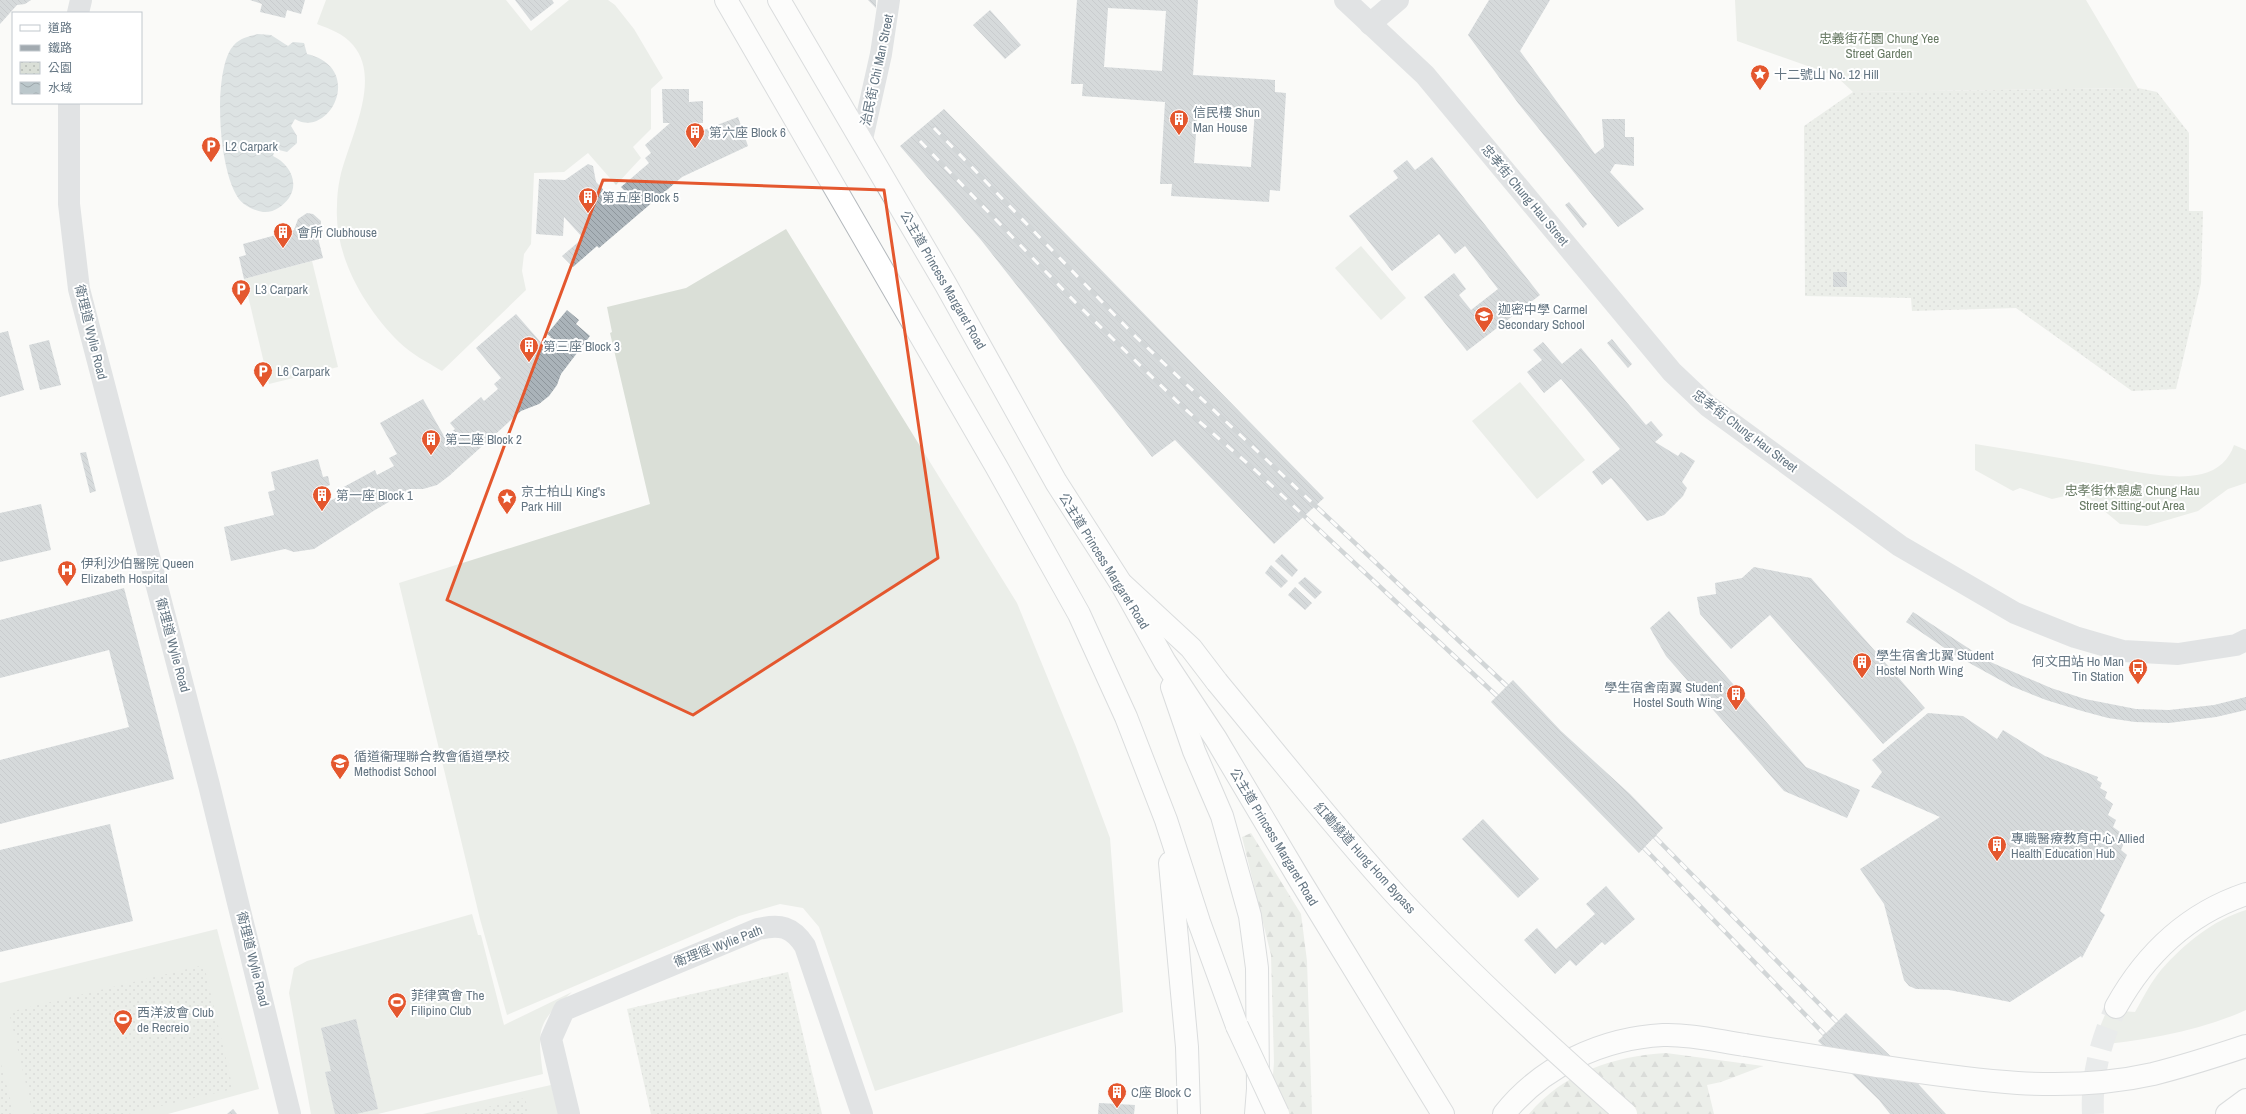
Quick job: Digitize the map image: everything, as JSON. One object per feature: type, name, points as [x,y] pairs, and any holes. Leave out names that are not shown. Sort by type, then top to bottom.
[{"type":"main road","points":[[726,0],[996,466],[1079,614],[1126,717],[1166,820],[1199,922],[1237,1026],[1278,1114]]},
{"type":"main road","name":"公主道 Princess Margaret Road","points":[[779,0],[862,139],[1056,482],[1122,585],[1165,662],[1216,739],[1442,1114]]},
{"type":"main road","name":"紅磡繞道 Hung Hom Bypass","points":[[1122,585],[1191,648],[1322,812],[1396,895],[1500,1000],[1626,1114]]},
{"type":"main road","points":[[1165,662],[1194,751],[1222,816],[1250,916],[1257,968],[1258,1089],[1256,1114]]},
{"type":"main road","points":[[1166,820],[1184,1004],[1189,1114]]},
{"type":"main road","points":[[2116,1007],[2133,978],[2150,956],[2179,929],[2212,908],[2246,894]]},
{"type":"main road","points":[[1504,1114],[1523,1094],[1550,1071],[1572,1059],[1605,1046],[1632,1038],[1664,1035],[1692,1036],[1956,1078],[2039,1084],[2088,1083],[2152,1074],[2212,1058],[2246,1046]]},
{"type":"main road","points":[[2228,1114],[2246,1100]]},
{"type":"street","points":[[78,12],[81,0]]},
{"type":"street","name":"治民街 Chi Man Street","points":[[862,139],[881,54],[889,0]]},
{"type":"street","name":"忠孝街 Chung Hau Street","points":[[1345,0],[1425,75],[1672,372],[1708,406],[1900,546],[2016,613],[2075,638],[2123,651],[2178,654],[2236,645],[2246,640]]},
{"type":"street","points":[[1370,24],[1398,0]]},
{"type":"street","name":"衛理道 Wylie Road","points":[[69,104],[69,204],[79,289],[211,793],[290,1114]]},
{"type":"street","name":"衛理徑 Wylie Path","points":[[569,1114],[551,1038],[564,1010],[647,974],[758,929],[770,926],[780,926],[798,935],[804,946],[862,1114]]},
{"type":"highlighted area","points":[[603,180],[884,190],[938,558],[693,715],[447,600]]},
{"type":"green space","points":[[326,0],[506,0],[531,31],[569,0],[608,0],[615,5],[634,29],[663,78],[651,89],[651,129],[633,147],[641,158],[616,185],[588,153],[564,172],[534,173],[531,244],[524,254],[522,271],[526,290],[442,371],[419,358],[399,342],[374,313],[354,280],[340,243],[337,225],[337,206],[340,178],[361,111],[365,75],[361,59],[353,45],[341,35],[317,24]]},
{"type":"green space","name":"忠義街花園 Chung Yee Street Garden","points":[[1735,0],[2086,0],[2138,88],[1853,92],[1836,76],[1737,41]]},
{"type":"green space","points":[[2138,88],[2157,92],[2189,133],[2189,211],[2203,211],[2201,283],[2176,389],[2132,391],[2016,308],[1912,311],[1911,298],[1805,296],[1804,126],[1853,92]]},
{"type":"green space","points":[[786,229],[1017,603],[1076,747],[1110,838],[1123,1012],[875,1091],[819,927],[803,908],[780,904],[739,916],[507,1015],[480,919],[399,583],[650,504],[610,333],[612,332],[607,307],[686,288]]},
{"type":"green space","points":[[1361,246],[1406,298],[1381,320],[1335,268]]},
{"type":"green space","points":[[312,261],[338,367],[269,384],[244,279]]},
{"type":"green space","points":[[1520,382],[1585,460],[1537,499],[1472,421]]},
{"type":"green space","name":"忠孝街休憩處 Chung Hau Street Sitting-out Area","points":[[1975,444],[2166,476],[2191,476],[2213,470],[2226,460],[2234,445],[2246,450],[2246,483],[2228,489],[2198,511],[2147,526],[2120,524],[2090,499],[2078,493],[2052,499],[2020,488],[2013,491],[1975,470]]},
{"type":"green space","points":[[1251,833],[1301,914],[1307,961],[1312,1114],[1270,1114],[1274,1062],[1271,955],[1242,837]]},
{"type":"green space","points":[[2246,910],[2246,1010],[2209,1024],[2170,1034],[2092,1046],[2107,1010],[2135,1012],[2157,975],[2179,951],[2200,934],[2222,920]]},
{"type":"green space","name":"菲律賓會 The Filipino Club","points":[[472,914],[478,935],[481,935],[504,1025],[572,992],[552,1011],[542,1027],[540,1046],[543,1074],[378,1114],[311,1114],[289,993],[294,968],[307,961]]},
{"type":"green space","name":"西洋波會 Club de Recreio","points":[[217,929],[259,1089],[168,1114],[0,1114],[0,983]]},
{"type":"green space","name":"西洋波會 Club de Recreio","points":[[204,965],[233,1089],[127,1114],[33,1114],[9,1012]]},
{"type":"green space","points":[[788,972],[822,1114],[651,1114],[627,1009]]},
{"type":"green space","points":[[1666,1053],[1763,1066],[1721,1082],[1707,1085],[1714,1114],[1529,1114],[1557,1088],[1574,1077],[1591,1069],[1627,1058]]},
{"type":"green space","points":[[0,1060],[14,1114],[0,1114]]},
{"type":"green space","points":[[551,1085],[559,1114],[423,1114]]},
{"type":"green space","points":[[525,1098],[529,1114],[458,1114]]},
{"type":"water","points":[[258,34],[271,35],[288,46],[293,42],[304,43],[307,54],[325,62],[335,73],[338,86],[336,100],[329,111],[320,120],[308,123],[295,119],[291,126],[297,136],[297,143],[287,152],[275,149],[273,156],[288,168],[293,179],[293,185],[292,192],[284,204],[267,212],[258,211],[244,204],[235,193],[228,174],[223,151],[221,126],[220,100],[222,77],[227,58],[236,43],[245,38]]},
{"type":"building","points":[[0,0],[31,0],[25,4],[17,5],[0,24]]},
{"type":"building","points":[[250,0],[305,0],[301,14],[287,10],[285,18],[260,12],[262,4]]},
{"type":"building","points":[[515,0],[552,0],[554,3],[531,21]]},
{"type":"building","points":[[868,0],[876,0],[876,8]]},
{"type":"building","points":[[1077,0],[1198,0],[1193,75],[1275,80],[1275,92],[1286,93],[1280,191],[1270,190],[1269,202],[1171,196],[1172,184],[1160,184],[1165,102],[1082,96],[1083,84],[1071,84]],"holes":[[[1108,8],[1166,11],[1162,71],[1104,67]],[[1198,105],[1255,109],[1251,167],[1194,163]]]},
{"type":"building","points":[[1489,0],[1550,0],[1520,51],[1595,154],[1604,147],[1602,119],[1625,119],[1625,137],[1634,137],[1634,166],[1615,164],[1610,172],[1644,209],[1618,227],[1518,103],[1468,35]]},
{"type":"building","points":[[990,10],[1021,45],[1005,59],[973,25]]},
{"type":"building","points":[[662,89],[689,89],[689,102],[703,101],[703,123],[691,123],[697,128],[700,125],[704,130],[738,117],[748,146],[682,177],[599,248],[597,246],[573,267],[562,256],[583,238],[564,217],[563,236],[536,234],[539,179],[565,180],[588,164],[593,166],[596,182],[614,201],[625,191],[621,187],[649,163],[645,158],[651,153],[645,145],[670,123],[663,123]]},
{"type":"building","points":[[944,109],[1324,498],[1274,544],[1175,440],[1152,457],[981,240],[900,146]]},
{"type":"building","points":[[1432,157],[1540,295],[1467,351],[1424,297],[1454,273],[1466,289],[1459,295],[1471,310],[1498,289],[1465,246],[1455,254],[1439,234],[1392,271],[1349,216],[1398,178],[1393,171],[1407,160],[1415,170]]},
{"type":"building","points":[[1569,202],[1587,224],[1583,228],[1565,205]]},
{"type":"building","name":"會所 Clubhouse","points":[[307,213],[313,214],[321,221],[321,232],[318,238],[323,258],[244,279],[239,257],[246,255],[243,244],[294,230],[298,219]]},
{"type":"building","points":[[1833,272],[1847,272],[1847,287],[1833,287]]},
{"type":"building","points":[[567,310],[579,320],[576,324],[590,336],[561,374],[557,385],[549,396],[539,404],[521,411],[437,485],[423,489],[411,489],[314,549],[294,552],[285,549],[231,561],[224,527],[274,515],[268,492],[275,490],[271,472],[318,459],[323,477],[328,476],[330,485],[325,487],[329,501],[343,495],[340,489],[375,470],[377,475],[394,466],[389,458],[397,454],[380,423],[423,399],[444,436],[450,433],[455,429],[450,423],[481,397],[484,401],[498,389],[494,384],[501,378],[476,348],[516,314],[544,346],[551,337],[547,334]]},
{"type":"building","points":[[8,331],[24,390],[0,397],[0,333]]},
{"type":"building","points":[[1612,339],[1632,364],[1628,368],[1607,343]]},
{"type":"building","points":[[49,340],[61,385],[40,390],[29,345]]},
{"type":"building","points":[[1543,342],[1562,364],[1581,348],[1646,425],[1651,421],[1663,435],[1655,442],[1678,456],[1681,452],[1695,461],[1682,482],[1687,488],[1683,496],[1664,515],[1647,521],[1611,478],[1602,485],[1592,472],[1620,449],[1561,379],[1544,393],[1527,372],[1542,360],[1533,350]]},
{"type":"building","points":[[86,452],[96,491],[90,493],[80,453]]},
{"type":"building","points":[[41,504],[51,550],[0,562],[0,513]]},
{"type":"building","points":[[1282,554],[1298,570],[1292,577],[1275,561]]},
{"type":"building","points":[[1271,565],[1288,581],[1281,588],[1265,573]]},
{"type":"building","name":"學生宿舍北翼 Student Hostel North Wing","points":[[1754,567],[1811,578],[1925,708],[1883,744],[1770,615],[1731,649],[1700,614],[1697,597],[1716,594],[1715,583],[1742,578]]},
{"type":"building","points":[[1305,577],[1322,592],[1315,599],[1298,583]]},
{"type":"building","points":[[1295,587],[1312,603],[1305,610],[1288,595]]},
{"type":"building","points":[[124,588],[174,779],[0,824],[0,760],[129,727],[109,650],[0,678],[0,620]]},
{"type":"building","name":"學生宿舍南翼 Student Hostel South Wing","points":[[1669,611],[1806,767],[1860,790],[1847,818],[1784,791],[1666,656],[1650,628]]},
{"type":"building","points":[[1913,612],[1988,661],[2051,688],[2085,699],[2136,709],[2169,710],[2214,705],[2246,697],[2246,710],[2216,717],[2169,723],[2135,722],[2108,718],[2082,711],[2046,700],[2011,686],[1955,655],[1906,622]]},
{"type":"building","points":[[1513,680],[1561,731],[1630,794],[1663,828],[1639,853],[1491,702]]},
{"type":"building","name":"專職醫療教育中心 Allied Health Education Hub","points":[[1928,713],[1963,716],[1997,739],[2003,730],[2045,756],[2098,777],[2097,780],[2102,783],[2100,788],[2107,792],[2105,798],[2113,804],[2108,815],[2116,820],[2113,827],[2120,832],[2117,838],[2124,843],[2121,850],[2127,855],[2100,911],[2105,915],[2082,958],[2081,956],[2010,1002],[1949,990],[1916,989],[1909,986],[1904,980],[1884,904],[1860,869],[1940,817],[1871,787],[1882,772],[1872,760]]},
{"type":"building","points":[[1483,819],[1539,879],[1518,898],[1462,839]]},
{"type":"building","points":[[110,824],[133,921],[0,952],[0,850]]},
{"type":"building","points":[[1606,886],[1635,919],[1605,945],[1602,942],[1576,966],[1570,960],[1555,974],[1524,940],[1537,928],[1556,949],[1595,914],[1586,904]]},
{"type":"building","points":[[1846,1013],[1907,1072],[1946,1114],[1890,1114],[1879,1100],[1818,1041]]},
{"type":"building","points":[[356,1019],[378,1109],[356,1114],[335,1114],[325,1072],[331,1071],[321,1028]]},
{"type":"building","name":"C座 Block C","points":[[1099,1103],[1135,1105],[1134,1114],[1098,1114]]},
{"type":"building","points":[[233,1109],[237,1114],[227,1114]]},
{"type":"tunnel","points":[[2093,1114],[2095,1072],[2106,1033],[2116,1007]]},
{"type":"railway","points":[[934,128],[1136,337],[1507,686]]},
{"type":"railway","points":[[920,141],[1075,302],[1185,409],[1255,470],[1497,696]]},
{"type":"railway","points":[[1655,837],[1837,1022]]},
{"type":"railway","points":[[1644,848],[1824,1034]]},
{"type":"place","name":"十二號山 No. 12 Hill","points":[[1760,91]]},
{"type":"place","name":"信民樓 Shun Man House","points":[[1179,136]]},
{"type":"place","name":"第六座 Block 6","points":[[695,149]]},
{"type":"place","name":"L2 Carpark","points":[[211,163]]},
{"type":"place","name":"第五座 Block 5","points":[[588,214]]},
{"type":"place","name":"會所 Clubhouse","points":[[283,249]]},
{"type":"place","name":"L3 Carpark","points":[[241,306]]},
{"type":"place","name":"迦密中學 Carmel Secondary School","points":[[1484,333]]},
{"type":"place","name":"第三座 Block 3","points":[[529,363]]},
{"type":"place","name":"L6 Carpark","points":[[263,388]]},
{"type":"place","name":"第二座 Block 2","points":[[431,456]]},
{"type":"place","name":"第一座 Block 1","points":[[322,512]]},
{"type":"place","name":"京士柏山 King's Park Hill","points":[[507,515]]},
{"type":"place","name":"伊利沙伯醫院 Queen Elizabeth Hospital","points":[[67,587]]},
{"type":"place","name":"學生宿舍北翼 Student Hostel North Wing","points":[[1862,679]]},
{"type":"place","name":"何文田站 Ho Man Tin Station","points":[[2138,685]]},
{"type":"place","name":"學生宿舍南翼 Student Hostel South Wing","points":[[1736,711]]},
{"type":"place","name":"循道衞理聯合教會循道學校 Methodist School","points":[[340,780]]},
{"type":"place","name":"專職醫療教育中心 Allied Health Education Hub","points":[[1997,862]]},
{"type":"place","name":"菲律賓會 The Filipino Club","points":[[397,1019]]},
{"type":"place","name":"西洋波會 Club de Recreio","points":[[123,1036]]},
{"type":"place","name":"C座 Block C","points":[[1117,1109]]}]
